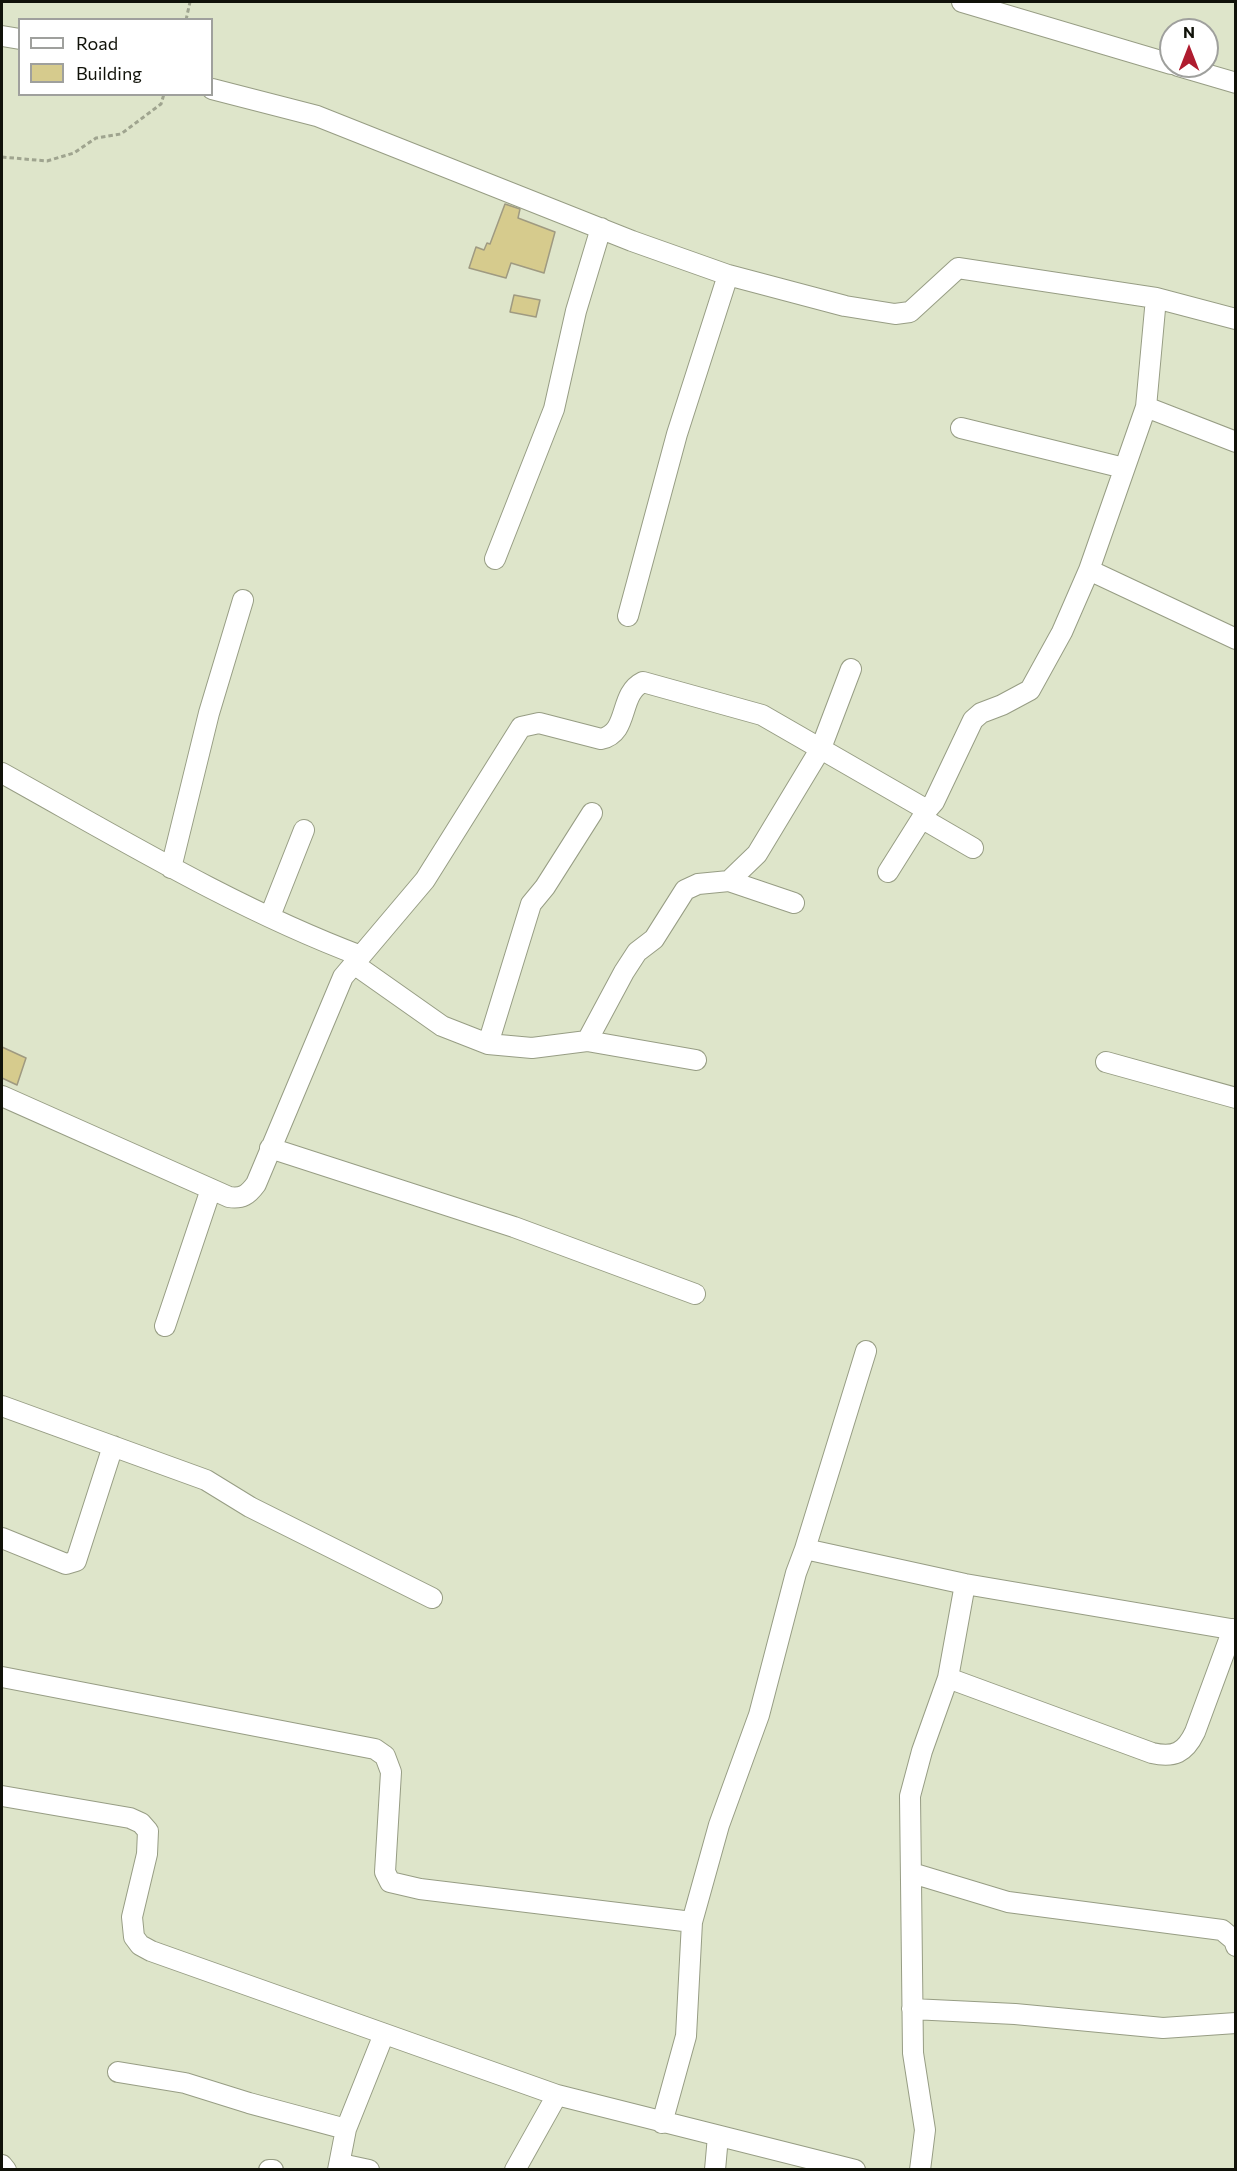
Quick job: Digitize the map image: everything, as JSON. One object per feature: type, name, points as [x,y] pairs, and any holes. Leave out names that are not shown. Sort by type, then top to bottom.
[{"type":"street","points":[[962,2],[1159,60]]},
{"type":"street","points":[[2,36],[18,39]]},
{"type":"street","points":[[1219,78],[1236,83]]},
{"type":"street","points":[[213,89],[317,116],[601,228],[728,275],[845,306],[895,314],[910,312],[958,268],[1156,298],[1236,319]]},
{"type":"street","points":[[495,559],[554,409],[576,311],[601,228]]},
{"type":"street","points":[[628,616],[677,434],[728,275]]},
{"type":"street","points":[[888,872],[934,802],[973,720],[981,713],[1030,690],[1062,632],[1089,570],[1146,407],[1156,298]]},
{"type":"street","points":[[1146,407],[1236,442]]},
{"type":"street","points":[[961,428],[1124,468]]},
{"type":"street","points":[[1089,570],[1236,639]]},
{"type":"street","points":[[171,868],[209,713],[243,600]]},
{"type":"street","points":[[729,881],[757,854],[821,748],[851,669]]},
{"type":"street","points":[[2,1096],[229,1197],[239,1198],[248,1194],[256,1184],[343,977],[425,880],[521,728],[539,723],[601,739],[608,738],[617,731],[631,691],[643,681],[762,715],[821,748],[925,814],[973,848]]},
{"type":"street","points":[[2,773],[171,868],[358,960],[442,1026],[488,1044],[532,1048],[587,1041],[696,1060]]},
{"type":"street","points":[[488,1044],[531,904],[545,887],[592,813]]},
{"type":"street","points":[[270,916],[304,830]]},
{"type":"street","points":[[587,1041],[624,972],[638,952],[654,939],[685,890],[698,885],[729,881],[794,903]]},
{"type":"street","points":[[1106,1062],[1236,1098]]},
{"type":"street","points":[[270,1148],[514,1227],[695,1294]]},
{"type":"street","points":[[165,1326],[211,1189]]},
{"type":"street","points":[[662,2123],[686,2036],[692,1922],[719,1825],[759,1715],[796,1573],[866,1351]]},
{"type":"street","points":[[2,1406],[206,1480],[250,1507],[432,1598]]},
{"type":"street","points":[[2,1538],[66,1564],[76,1561],[113,1446]]},
{"type":"street","points":[[805,1549],[965,1584],[1234,1630],[1190,1744],[1180,1753],[1165,1756],[948,1678]]},
{"type":"street","points":[[920,2169],[926,2130],[914,2053],[910,1796],[922,1751],[948,1678],[965,1584]]},
{"type":"street","points":[[2,1677],[375,1749],[386,1756],[392,1772],[385,1872],[390,1882],[420,1889],[692,1922]]},
{"type":"street","points":[[2,1796],[130,1818],[141,1823],[148,1831],[147,1854],[132,1917],[134,1937],[140,1945],[557,2095],[662,2123],[855,2169]]},
{"type":"street","points":[[912,1873],[1008,1902],[1222,1930],[1234,1940],[1236,1946]]},
{"type":"street","points":[[912,2009],[1016,2014],[1163,2028],[1236,2023]]},
{"type":"street","points":[[369,2169],[339,2167],[346,2129],[384,2034]]},
{"type":"street","points":[[118,2072],[185,2083],[346,2129]]},
{"type":"street","points":[[515,2169],[557,2095]]},
{"type":"street","points":[[715,2169],[718,2136]]},
{"type":"street","points":[[2,2166],[6,2169]]},
{"type":"path","points":[[186,18],[190,2]]},
{"type":"path","points":[[2,157],[46,161],[74,153],[96,138],[121,134],[160,104],[163,96]]},
{"type":"building","points":[[505,204],[520,209],[518,218],[555,232],[544,273],[511,263],[506,278],[469,268],[476,247],[484,250],[487,243],[490,244]]},
{"type":"building","points":[[514,295],[540,300],[536,317],[510,312]]},
{"type":"building","points":[[2,1047],[26,1058],[17,1085],[2,1078]]}]
